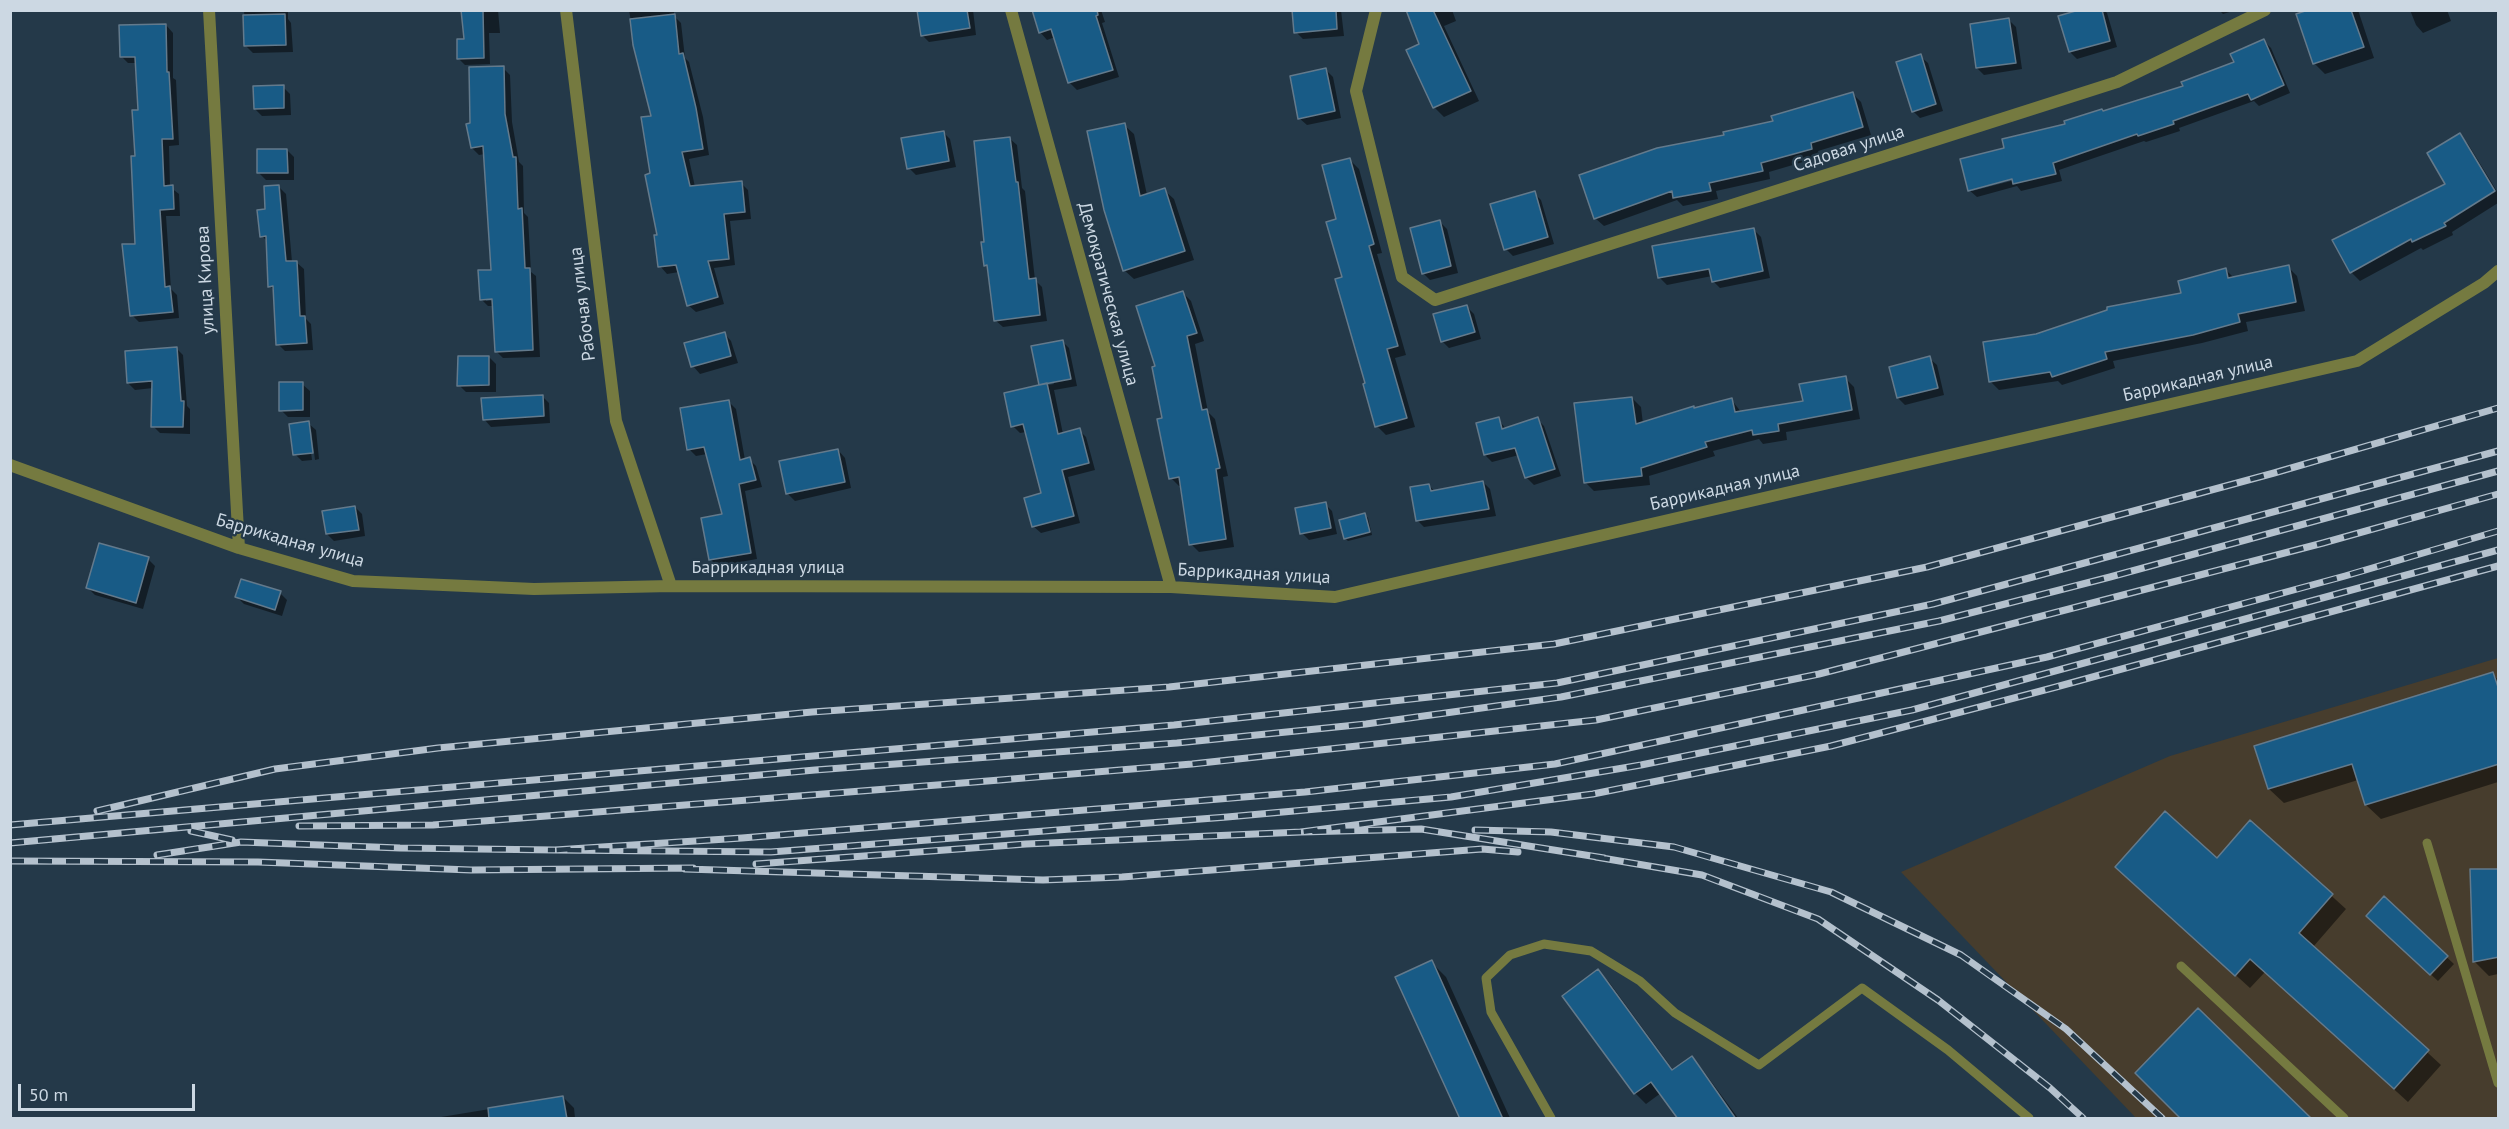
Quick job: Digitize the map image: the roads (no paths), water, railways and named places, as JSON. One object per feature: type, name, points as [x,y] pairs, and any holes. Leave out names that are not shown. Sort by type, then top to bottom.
[{"type":"street","name":"улица Кирова","points":[[209,10],[239,548]]},
{"type":"street","name":"Рабочая улица","points":[[566,10],[616,421],[671,586]]},
{"type":"street","name":"Демократическая улица","points":[[1011,10],[1171,587]]},
{"type":"street","name":"Садовая улица","points":[[1376,10],[1356,91],[1402,277],[1435,300],[2116,82],[2265,10]]},
{"type":"street","name":"Баррикадная улица","points":[[10,465],[239,548],[353,581],[534,590],[671,586],[1171,587],[1335,597],[2356,361],[2484,283],[2499,271]]},
{"type":"lane","points":[[2427,843],[2499,1083]]},
{"type":"lane","points":[[1551,1119],[1491,1012],[1486,978],[1510,955],[1544,944],[1591,951],[1640,981],[1675,1013],[1759,1065],[1862,988],[1948,1050],[2029,1119]]},
{"type":"lane","points":[[2181,966],[2344,1119]]},
{"type":"railway","points":[[97,811],[275,769],[438,748],[812,712],[1169,687],[1554,644],[1927,567],[2274,473],[2498,408]]},
{"type":"railway","points":[[10,825],[1174,725],[1557,683],[1933,604],[2498,451]]},
{"type":"railway","points":[[10,843],[815,770],[1177,743],[1366,724],[1561,697],[1939,621],[2110,577],[2498,471]]},
{"type":"railway","points":[[299,826],[433,825],[1000,780],[1192,764],[1596,720],[1819,674],[2323,543],[2498,494]]},
{"type":"railway","points":[[2498,531],[2345,576],[2047,657],[1555,764],[1305,792],[742,838],[555,850],[771,852],[1227,817],[1451,797],[1641,765],[1912,710],[2498,550]]},
{"type":"railway","points":[[1604,858],[1421,829],[1301,832],[1593,794],[1831,746],[2498,566]]},
{"type":"railway","points":[[1475,830],[1551,832],[1674,847],[1831,892],[1961,955],[2066,1029],[2162,1118]]},
{"type":"railway","points":[[191,831],[232,840]]},
{"type":"railway","points":[[756,864],[1026,844],[1301,832]]},
{"type":"railway","points":[[157,855],[241,842],[400,848],[555,850]]},
{"type":"railway","points":[[685,869],[1043,880],[1122,877],[1482,849],[1518,852]]},
{"type":"railway","points":[[1596,857],[1702,875],[1818,919],[1938,1000],[2050,1088],[2083,1118]]},
{"type":"railway","points":[[10,861],[258,862],[471,870],[693,868]]}]
